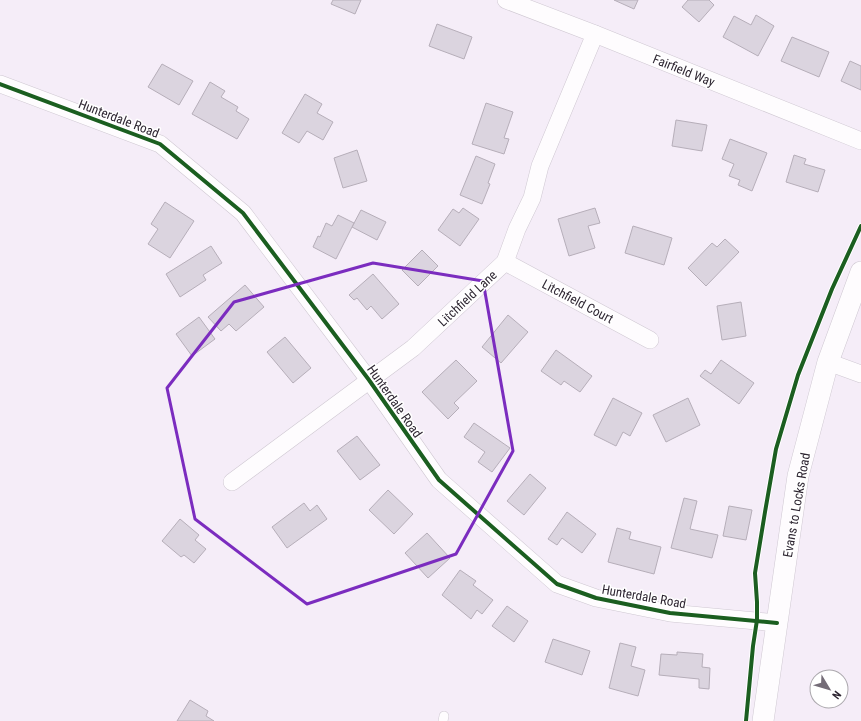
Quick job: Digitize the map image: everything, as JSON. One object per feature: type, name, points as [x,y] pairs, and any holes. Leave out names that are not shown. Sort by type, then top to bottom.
[{"type":"street","name":"Fairfield Way","points":[[506,0],[595,34],[861,141]]},
{"type":"street","name":"Litchfield Lane","points":[[232,482],[412,348],[505,262],[517,229],[532,198],[540,166],[595,34]]},
{"type":"street","name":"Hunterdale Road","points":[[0,84],[160,144],[244,213],[369,380],[439,480],[557,584],[596,598],[670,613],[777,623]]},
{"type":"street","name":"Litchfield Court","points":[[505,262],[650,340]]},
{"type":"street","name":"Evans to Locks Road","points":[[763,721],[798,476],[828,362],[861,272]]},
{"type":"street","points":[[828,362],[861,374]]},
{"type":"highlighted area","points":[[373,263],[483,281],[513,451],[456,554],[307,604],[195,519],[167,388],[234,302]]},
{"type":"building","points":[[333,0],[361,0],[355,14],[331,4]]},
{"type":"building","points":[[614,0],[638,0],[634,9]]},
{"type":"building","points":[[688,0],[709,0],[714,5],[699,22],[682,7]]},
{"type":"building","points":[[756,15],[774,26],[758,56],[723,37],[734,16],[751,25]]},
{"type":"building","points":[[437,24],[472,37],[464,59],[429,46]]},
{"type":"building","points":[[792,37],[829,52],[819,77],[781,61]]},
{"type":"building","points":[[850,61],[861,66],[861,90],[841,81]]},
{"type":"building","points":[[162,64],[193,81],[179,105],[148,87]]},
{"type":"building","points":[[210,82],[225,91],[221,97],[238,107],[236,111],[249,119],[237,139],[192,114]]},
{"type":"building","points":[[305,94],[322,104],[317,113],[333,122],[323,140],[307,131],[299,143],[282,133]]},
{"type":"building","points":[[486,103],[513,112],[504,138],[509,139],[504,154],[472,144]]},
{"type":"building","points":[[676,120],[707,125],[702,151],[672,146]]},
{"type":"building","points":[[730,139],[767,153],[752,191],[738,185],[740,180],[729,176],[734,164],[722,159]]},
{"type":"building","points":[[357,150],[367,181],[343,188],[334,158]]},
{"type":"building","points":[[794,155],[806,159],[804,164],[825,170],[818,192],[786,182]]},
{"type":"building","points":[[476,156],[495,164],[488,183],[490,184],[482,204],[460,195]]},
{"type":"building","points":[[165,202],[194,221],[170,258],[148,244],[158,229],[151,224]]},
{"type":"building","points":[[463,208],[479,219],[460,246],[438,230],[453,209],[459,213]]},
{"type":"building","points":[[595,208],[600,223],[588,226],[595,248],[569,256],[558,219]]},
{"type":"building","points":[[361,210],[386,222],[377,240],[352,227]]},
{"type":"building","points":[[338,215],[354,223],[336,259],[313,247],[318,236],[320,237],[326,223],[332,226]]},
{"type":"building","points":[[633,226],[672,238],[664,265],[625,253]]},
{"type":"building","points":[[725,239],[739,252],[706,286],[688,268],[712,243],[717,247]]},
{"type":"building","points":[[211,246],[222,263],[203,275],[206,280],[180,297],[166,274]]},
{"type":"building","points":[[422,250],[438,266],[418,286],[402,270]]},
{"type":"building","points":[[373,274],[399,304],[382,319],[371,306],[367,310],[357,298],[354,300],[349,295]]},
{"type":"building","points":[[245,285],[264,307],[236,331],[229,324],[221,331],[208,317]]},
{"type":"building","points":[[741,302],[746,336],[722,340],[717,306]]},
{"type":"building","points":[[508,315],[528,332],[501,363],[482,347]]},
{"type":"building","points":[[199,317],[215,339],[192,356],[176,334]]},
{"type":"building","points":[[285,337],[311,368],[293,383],[267,352]]},
{"type":"building","points":[[556,350],[592,376],[580,392],[564,381],[561,385],[541,371]]},
{"type":"building","points":[[456,360],[477,381],[454,403],[459,408],[448,419],[422,392]]},
{"type":"building","points":[[721,360],[754,383],[739,404],[700,376],[705,370],[711,374]]},
{"type":"building","points":[[613,398],[642,413],[630,436],[623,432],[616,446],[594,435]]},
{"type":"building","points":[[688,398],[700,425],[666,442],[653,415]]},
{"type":"building","points":[[474,423],[510,448],[492,472],[478,462],[485,452],[464,437]]},
{"type":"building","points":[[357,436],[380,465],[360,480],[337,451]]},
{"type":"building","points":[[530,474],[546,488],[524,515],[507,501]]},
{"type":"building","points":[[388,490],[413,514],[394,534],[369,510]]},
{"type":"building","points":[[684,498],[697,501],[690,529],[718,535],[712,558],[671,548]]},
{"type":"building","points":[[304,503],[310,511],[317,505],[327,519],[287,548],[272,527]]},
{"type":"building","points":[[729,506],[752,510],[746,540],[723,536]]},
{"type":"building","points":[[567,512],[596,534],[582,553],[562,538],[557,545],[548,539]]},
{"type":"building","points":[[180,519],[199,535],[195,540],[206,549],[194,563],[184,555],[181,557],[162,541]]},
{"type":"building","points":[[617,528],[631,532],[629,539],[661,547],[654,574],[608,562]]},
{"type":"building","points":[[427,533],[450,558],[428,578],[405,553]]},
{"type":"building","points":[[460,570],[476,581],[473,585],[493,600],[482,614],[477,610],[471,619],[442,595]]},
{"type":"building","points":[[507,606],[528,621],[514,642],[492,626]]},
{"type":"building","points":[[553,639],[590,651],[582,675],[545,662]]},
{"type":"building","points":[[620,643],[636,647],[631,666],[645,670],[638,696],[609,688]]},
{"type":"building","points":[[677,652],[703,654],[702,667],[710,668],[709,689],[699,688],[699,679],[659,675],[661,654],[677,655]]},
{"type":"building","points":[[190,700],[208,711],[206,716],[214,721],[177,721]]},
{"type":"cycle path","points":[[0,84],[160,144],[243,213],[369,380],[439,480],[557,584],[596,598],[670,613],[777,623]]},
{"type":"cycle path","points":[[746,721],[757,620],[755,573],[776,449],[798,375],[832,289],[861,226]]}]
